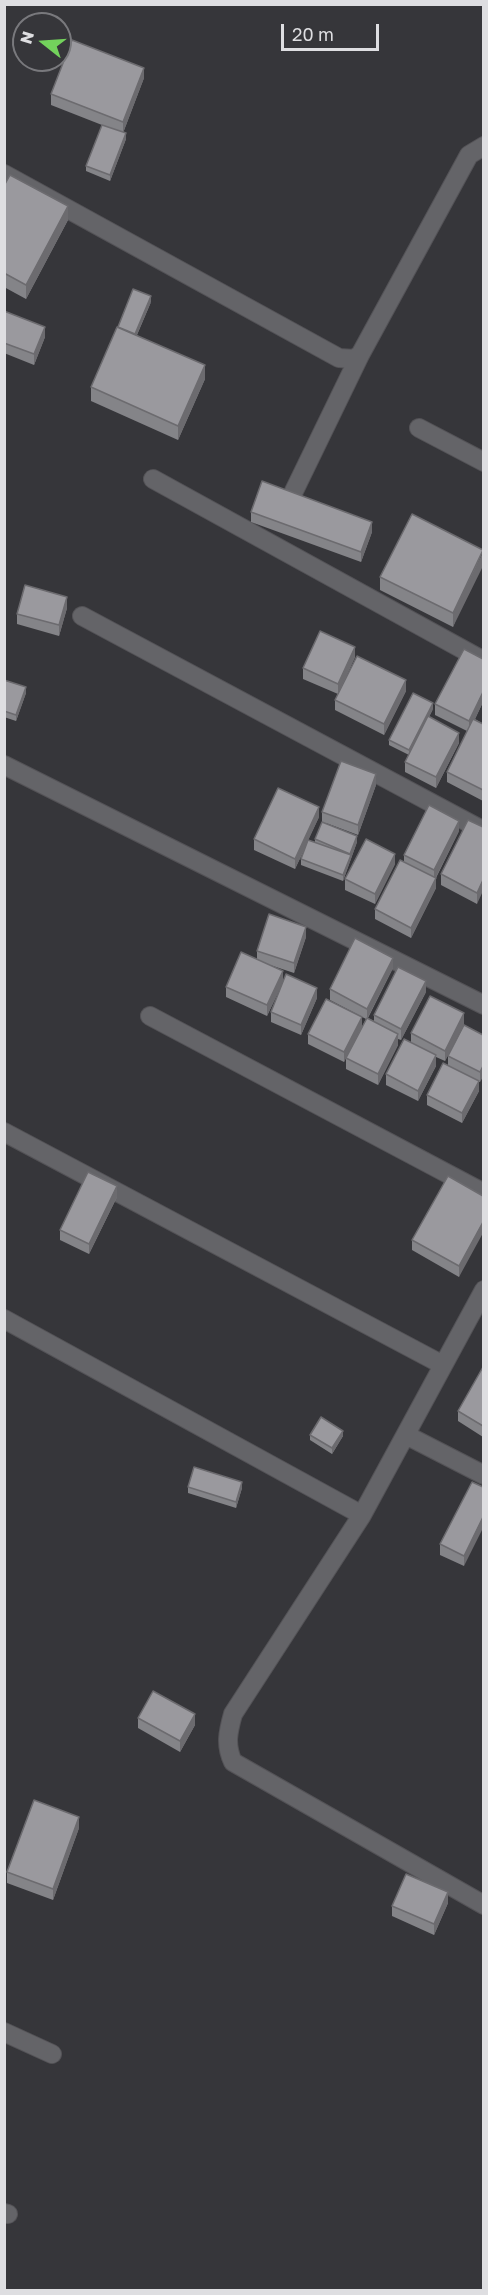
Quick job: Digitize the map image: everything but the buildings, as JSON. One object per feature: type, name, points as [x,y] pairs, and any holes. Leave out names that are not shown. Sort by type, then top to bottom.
[{"type":"street","points":[[294,491],[360,355],[469,155],[483,146]]},
{"type":"street","points":[[4,174],[339,358],[354,359],[360,355]]},
{"type":"street","points":[[419,428],[483,462]]},
{"type":"street","points":[[153,479],[483,661]]},
{"type":"street","points":[[82,616],[483,831]]},
{"type":"street","points":[[4,765],[483,1005]]},
{"type":"street","points":[[150,1016],[483,1193]]},
{"type":"street","points":[[4,1132],[443,1365]]},
{"type":"street","points":[[481,1302],[443,1365],[362,1515],[233,1714],[227,1750],[233,1762],[483,1905]]},
{"type":"street","points":[[4,1319],[362,1515]]},
{"type":"street","points":[[406,1435],[483,1475]]},
{"type":"street","points":[[4,2032],[52,2054]]}]
